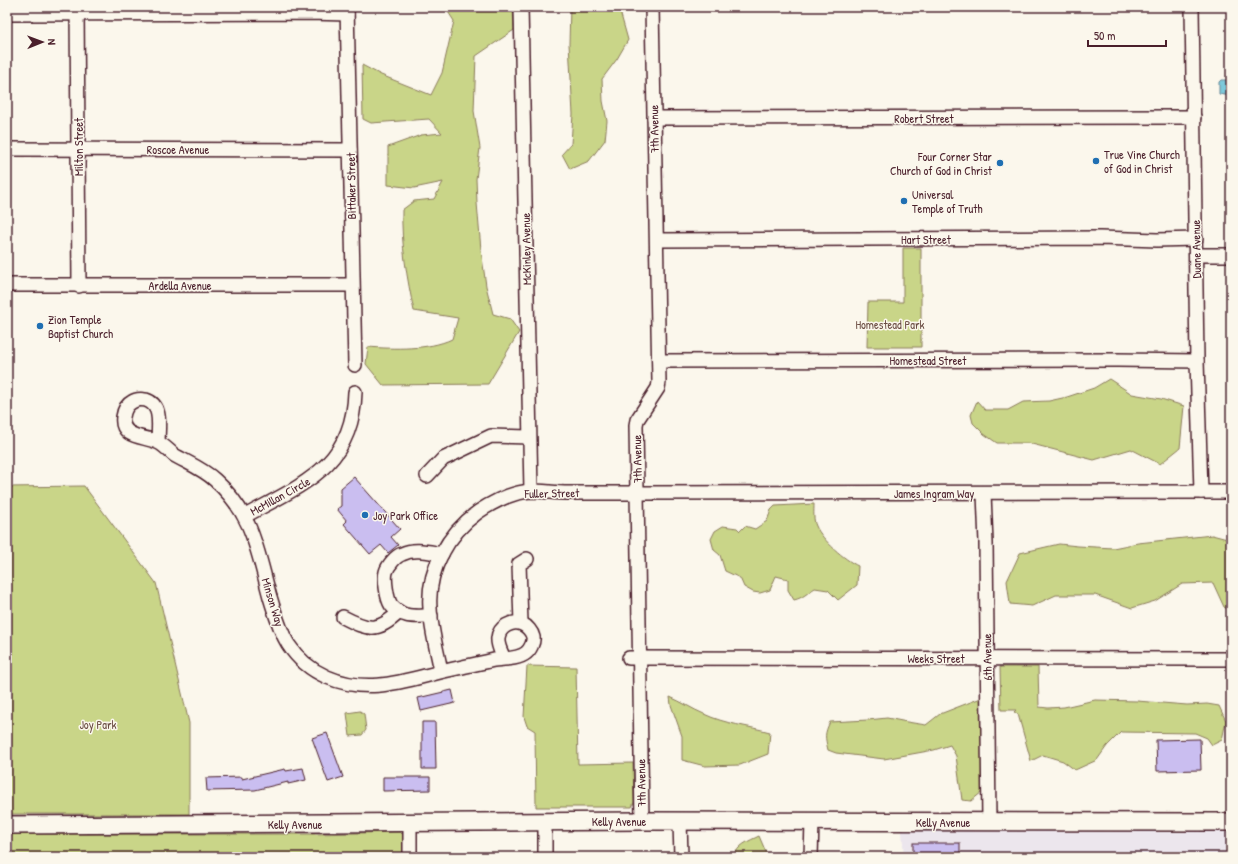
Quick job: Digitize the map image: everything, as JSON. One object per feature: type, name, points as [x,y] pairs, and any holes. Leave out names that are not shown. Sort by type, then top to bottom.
[{"type":"main road","name":"Kelly Avenue","points":[[7,825],[642,821],[1231,822]]},
{"type":"street","name":"McKinley Avenue","points":[[521,7],[531,491]]},
{"type":"street","name":"7th Avenue","points":[[642,821],[635,658],[638,493],[636,425],[637,420],[658,388],[659,382],[652,7]]},
{"type":"street","name":"Duane Avenue","points":[[1192,7],[1197,255],[1197,361],[1201,492]]},
{"type":"street","points":[[7,14],[77,11],[346,11]]},
{"type":"street","name":"Milton Street","points":[[77,11],[79,286]]},
{"type":"street","name":"Bittaker Street","points":[[346,11],[355,365]]},
{"type":"street","name":"Robert Street","points":[[654,118],[1194,117]]},
{"type":"street","name":"Roscoe Avenue","points":[[7,149],[350,150]]},
{"type":"street","name":"Hart Street","points":[[657,240],[1196,239]]},
{"type":"street","points":[[1197,255],[1231,255]]},
{"type":"street","name":"Ardella Avenue","points":[[7,286],[352,285]]},
{"type":"street","name":"Homestead Street","points":[[659,361],[1197,361]]},
{"type":"street","name":"McMillan Circle","points":[[244,516],[304,484],[326,466],[339,450],[347,433],[354,409],[355,392]]},
{"type":"street","points":[[427,476],[443,459],[491,436],[530,437]]},
{"type":"street","name":"Minson Way","points":[[158,442],[175,455],[215,480],[233,499],[253,534],[280,628],[294,652],[313,670],[321,675],[353,686],[386,685],[441,671],[526,654],[533,643],[533,637],[528,627],[521,623]]},
{"type":"street","name":"Fuller Street","points":[[441,671],[430,616],[431,587],[438,562],[451,538],[471,517],[506,497],[531,491],[568,493],[638,493]]},
{"type":"street","name":"James Ingram Way","points":[[638,493],[1231,492]]},
{"type":"street","name":"6th Avenue","points":[[984,493],[989,822]]},
{"type":"street","points":[[430,616],[406,616],[390,605],[386,588],[386,570],[401,554],[410,551],[424,551],[442,554]]},
{"type":"street","points":[[504,659],[498,646],[498,639],[500,632],[506,625],[513,622],[521,623],[519,564],[527,559]]},
{"type":"street","points":[[343,618],[355,624],[370,628],[380,627],[390,621],[399,612]]},
{"type":"street","name":"Weeks Street","points":[[635,658],[1231,659]]},
{"type":"street","points":[[680,821],[680,857]]},
{"type":"street","points":[[544,822],[545,857]]},
{"type":"street","points":[[811,857],[812,822]]},
{"type":"street","points":[[410,823],[410,857]]},
{"type":"shaded area","points":[[902,831],[1231,832],[1231,857],[904,857]]},
{"type":"green space","points":[[445,7],[513,7],[514,30],[476,56],[474,111],[480,148],[476,179],[477,203],[486,286],[493,314],[510,319],[519,332],[488,384],[383,385],[366,364],[368,347],[411,348],[443,343],[452,339],[458,318],[414,311],[404,249],[402,210],[414,201],[434,199],[443,182],[414,188],[388,185],[388,147],[421,135],[442,133],[429,119],[371,123],[363,119],[362,65],[381,75],[431,95],[442,73],[454,21]]},
{"type":"green space","points":[[570,7],[622,7],[621,15],[628,40],[617,59],[602,79],[603,101],[607,121],[605,140],[589,161],[570,169],[562,154],[571,144],[573,114],[569,44]]},
{"type":"green space","name":"Homestead Park","points":[[903,248],[921,248],[921,347],[867,347],[868,302],[903,302]]},
{"type":"green space","points":[[1109,379],[1132,394],[1161,399],[1184,406],[1180,448],[1160,464],[1131,449],[1094,460],[1028,443],[997,443],[984,434],[973,423],[971,415],[977,401],[985,410],[1008,410],[1023,402],[1049,401],[1067,397],[1094,388]]},
{"type":"green space","name":"Joy Park","points":[[84,486],[156,583],[189,723],[189,814],[7,814],[7,487]]},
{"type":"green space","points":[[814,504],[814,521],[823,537],[834,549],[858,566],[857,585],[838,600],[828,590],[815,588],[802,597],[794,600],[788,590],[788,579],[776,576],[770,590],[760,593],[753,592],[744,587],[740,578],[725,571],[720,555],[714,550],[711,539],[715,531],[723,526],[737,528],[740,531],[745,526],[755,529],[767,521],[771,510],[775,506]]},
{"type":"green space","points":[[1212,535],[1231,540],[1231,611],[1224,607],[1213,583],[1182,584],[1155,601],[1132,608],[1095,595],[1056,595],[1032,606],[1010,604],[1007,581],[1020,553],[1059,544],[1113,548],[1138,543]]},
{"type":"green space","points":[[527,666],[576,667],[578,764],[633,763],[634,802],[632,807],[536,807],[535,731],[527,726],[524,717]]},
{"type":"green space","points":[[1000,667],[1038,667],[1039,707],[1064,707],[1095,700],[1137,701],[1187,705],[1207,704],[1219,706],[1226,721],[1222,740],[1212,745],[1207,738],[1195,733],[1121,732],[1107,746],[1097,760],[1075,770],[1063,761],[1043,755],[1031,761],[1018,714],[1014,712],[1016,710],[1001,710]]},
{"type":"green space","points":[[670,697],[700,712],[728,723],[770,732],[768,754],[740,765],[705,766],[682,760],[682,736],[671,705]]},
{"type":"green space","points":[[981,698],[984,730],[983,786],[982,792],[971,801],[962,800],[956,756],[950,745],[934,750],[884,759],[836,753],[828,750],[826,736],[830,722],[887,718],[926,725],[940,714]]},
{"type":"green space","points":[[360,711],[364,714],[366,730],[362,735],[350,736],[347,713]]},
{"type":"green space","points":[[400,832],[404,836],[406,857],[7,857],[7,834],[315,834]]},
{"type":"green space","points":[[759,836],[768,857],[734,857],[741,846]]},
{"type":"water","points":[[1221,80],[1231,80],[1231,96],[1219,94],[1219,82]]},
{"type":"building","name":"Joy Park Office","points":[[354,477],[400,529],[391,537],[398,545],[388,553],[381,545],[370,554],[344,524],[347,521],[337,509],[341,506],[341,488]]},
{"type":"building","points":[[452,690],[455,703],[421,711],[418,698]]},
{"type":"building","points":[[422,722],[435,722],[436,769],[422,769]]},
{"type":"building","points":[[327,733],[343,777],[328,782],[312,738]]},
{"type":"building","points":[[1200,739],[1201,770],[1157,771],[1156,740]]},
{"type":"building","points":[[303,768],[306,780],[288,784],[288,782],[255,790],[207,791],[206,778],[242,777],[242,779],[285,769],[286,771]]},
{"type":"building","points":[[383,777],[430,777],[430,790],[383,791]]},
{"type":"building","points":[[913,843],[960,843],[960,857],[913,857]]},
{"type":"place","name":"True Vine Church of God in Christ","points":[[1096,161]]},
{"type":"place","name":"Four Corner Star Church of God in Christ","points":[[1000,163]]},
{"type":"place","name":"Universal Temple of Truth","points":[[904,201]]},
{"type":"place","name":"Zion Temple Baptist Church","points":[[40,326]]},
{"type":"place","name":"Joy Park Office","points":[[365,515]]}]
